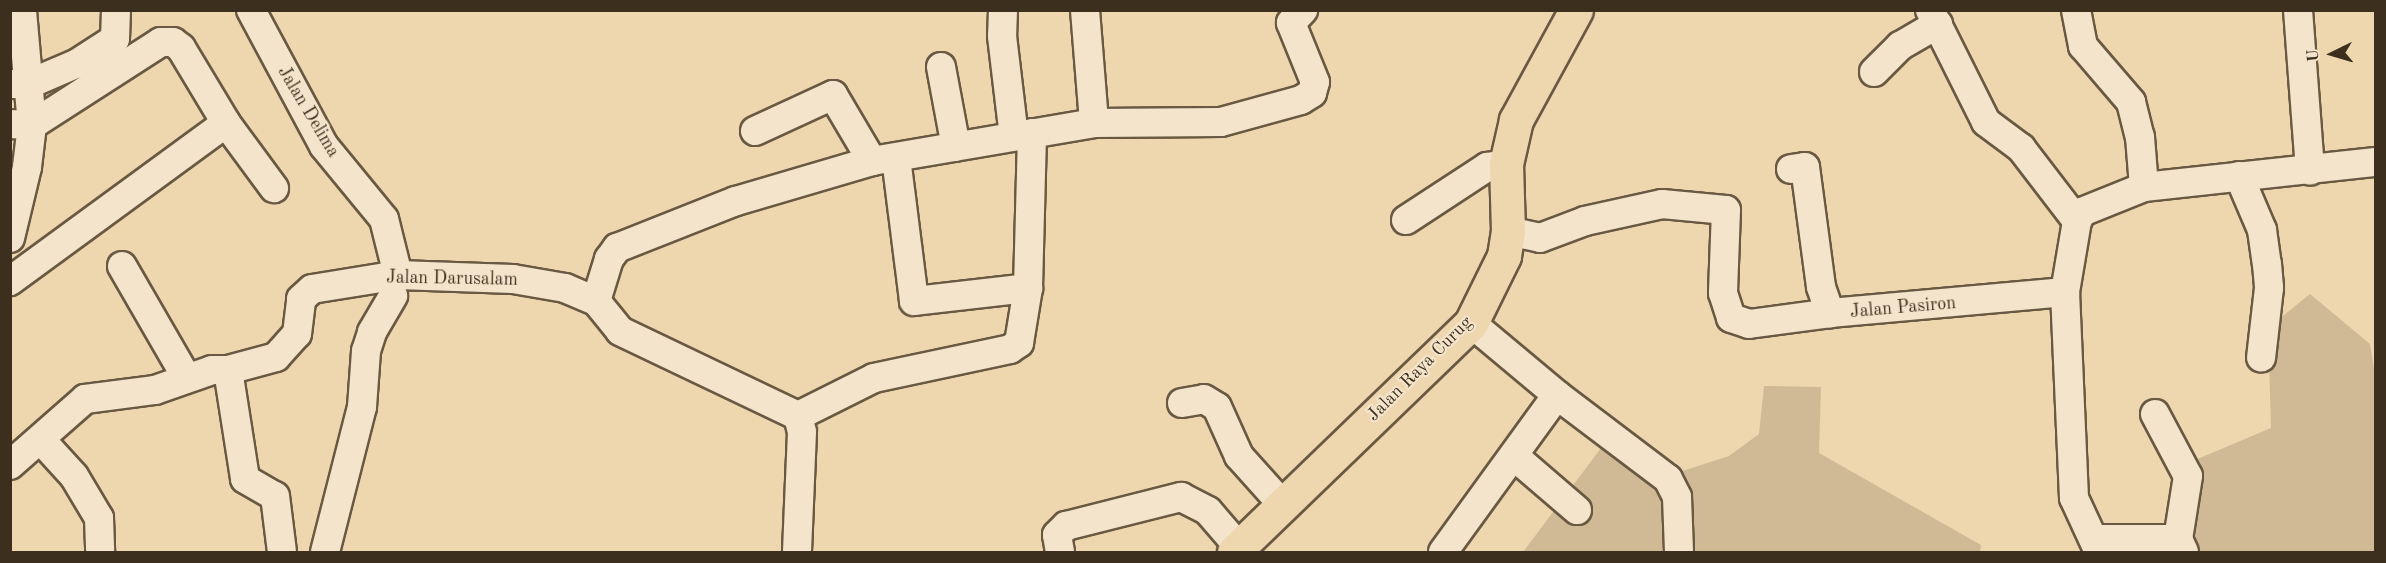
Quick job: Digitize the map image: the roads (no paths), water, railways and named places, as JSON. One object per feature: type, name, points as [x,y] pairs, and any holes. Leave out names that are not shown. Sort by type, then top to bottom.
[{"type":"main road","name":"Jalan Raya Curug","points":[[1236,550],[1471,323],[1498,274],[1508,231],[1506,164],[1516,120],[1576,10]]},
{"type":"street","points":[[22,10],[21,125],[13,230],[66,241]]},
{"type":"street","points":[[20,84],[76,64],[115,39],[116,10]]},
{"type":"street","name":"Jalan Delima","points":[[251,10],[324,146],[384,219],[396,286]]},
{"type":"street","points":[[797,552],[802,432],[798,417],[874,378],[1010,349],[1021,336],[1028,288],[1023,134],[1002,36],[1003,10]]},
{"type":"street","points":[[1085,10],[1094,123]]},
{"type":"street","points":[[596,301],[609,259],[617,248],[736,201],[884,160],[1023,134],[1094,123],[1221,122],[1302,100],[1312,93],[1316,82],[1291,23],[1303,10]]},
{"type":"street","points":[[2076,10],[2084,46],[2131,102],[2140,137],[2144,187]]},
{"type":"street","points":[[2298,10],[2310,171]]},
{"type":"street","points":[[1874,72],[1934,17],[1966,88],[1986,122],[2021,148],[2077,221]]},
{"type":"street","points":[[21,125],[161,42],[173,42],[181,48],[226,123],[274,188]]},
{"type":"street","points":[[941,67],[956,147]]},
{"type":"street","points":[[755,131],[833,95],[884,160],[914,301],[1028,288]]},
{"type":"street","points":[[10,281],[226,123]]},
{"type":"street","points":[[2155,414],[2188,476],[2181,546],[2097,546],[2074,498],[2066,292],[2077,221],[2091,206],[2144,187],[2239,176],[2310,171],[2376,162]]},
{"type":"street","points":[[1406,220],[1487,167],[1506,164]]},
{"type":"street","name":"Jalan Pasiron","points":[[1791,169],[1805,167],[1821,287],[1830,313],[2066,292]]},
{"type":"street","points":[[2239,176],[2262,230],[2267,264],[2269,288],[2261,358]]},
{"type":"street","points":[[1508,231],[1540,238],[1585,221],[1662,204],[1726,210],[1728,214],[1723,293],[1731,318],[1749,324],[1830,313]]},
{"type":"street","points":[[122,266],[186,377]]},
{"type":"street","name":"Jalan Darusalam","points":[[10,465],[42,441],[85,399],[155,390],[186,377],[228,370],[285,352],[297,334],[301,299],[312,289],[541,282],[565,288],[596,301],[620,331],[798,417]]},
{"type":"street","points":[[325,552],[362,407],[366,351],[372,333],[396,286]]},
{"type":"street","points":[[1471,323],[1557,395],[1668,478],[1677,497],[1679,552]]},
{"type":"street","points":[[228,370],[245,479],[275,496],[282,552]]},
{"type":"street","points":[[1443,552],[1557,395]]},
{"type":"street","points":[[1182,403],[1204,399],[1217,406],[1239,456],[1283,505]]},
{"type":"street","points":[[42,441],[74,476],[99,518],[100,552]]},
{"type":"street","points":[[1514,456],[1577,510]]},
{"type":"street","points":[[1060,552],[1057,535],[1066,526],[1181,497],[1208,511],[1236,550]]}]
